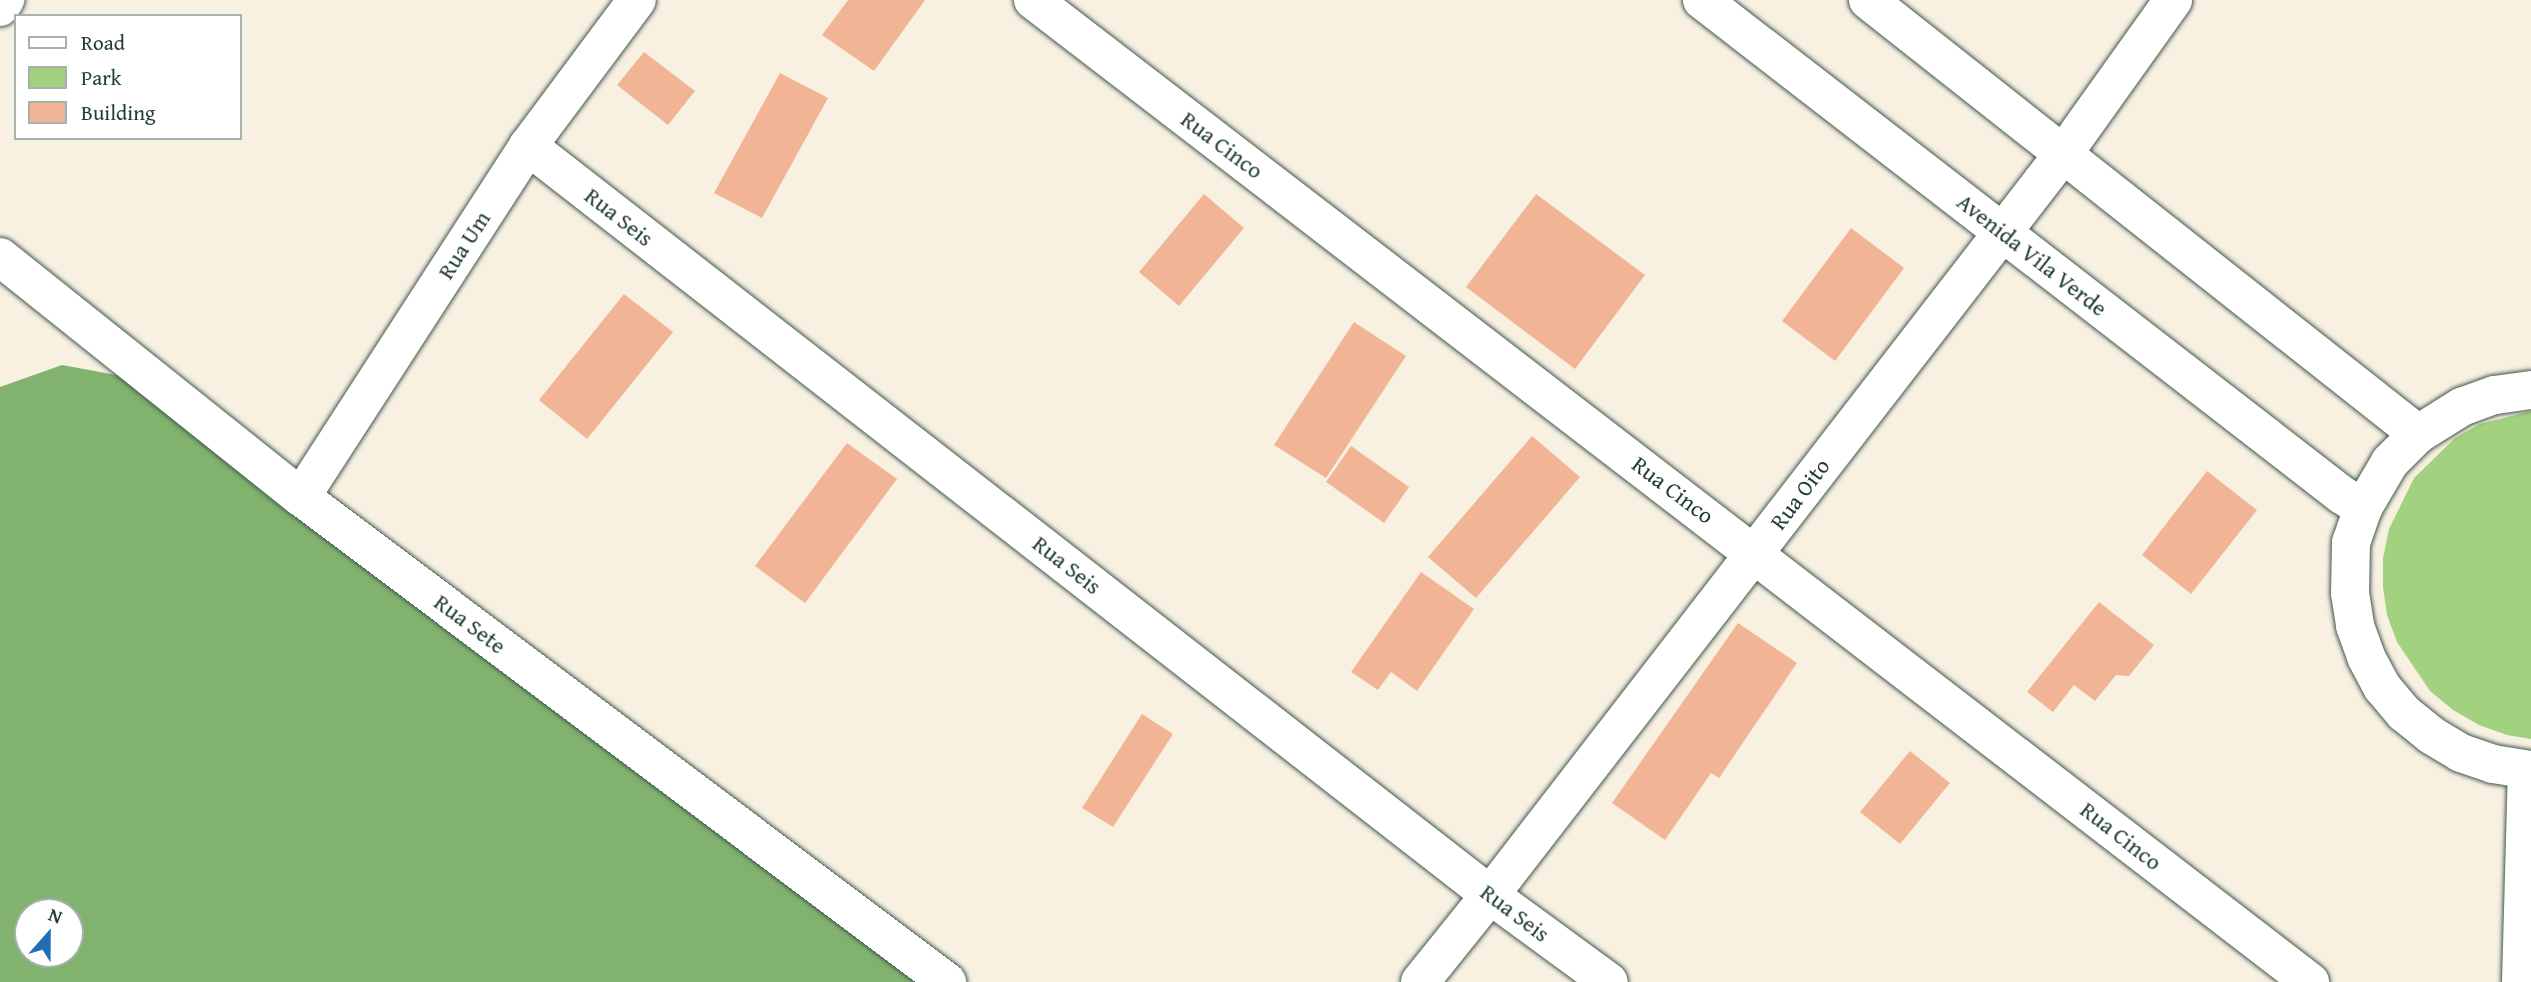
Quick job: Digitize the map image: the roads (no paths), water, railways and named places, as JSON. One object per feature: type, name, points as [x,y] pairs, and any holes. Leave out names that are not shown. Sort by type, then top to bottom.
[{"type":"street","points":[[0,7],[5,0]]},
{"type":"street","name":"Rua Um","points":[[301,497],[528,146],[637,0]]},
{"type":"street","name":"Rua Cinco","points":[[1033,0],[2310,982]]},
{"type":"street","name":"Avenida Vila Verde","points":[[1702,0],[2342,495],[2363,508]]},
{"type":"street","points":[[1868,0],[2418,434]]},
{"type":"street","name":"Rua Oito","points":[[1419,982],[1490,895],[2064,152],[2173,0]]},
{"type":"street","name":"Rua Seis","points":[[528,146],[1490,895],[1608,982]]},
{"type":"street","name":"Rua Sete","points":[[0,257],[301,497],[947,982]]},
{"type":"street","points":[[2521,982],[2529,770],[2493,764],[2460,753],[2431,736],[2404,713],[2382,687],[2366,657],[2355,626],[2350,593],[2351,542],[2363,508],[2390,462],[2418,434],[2462,406],[2494,395],[2531,390]]}]
